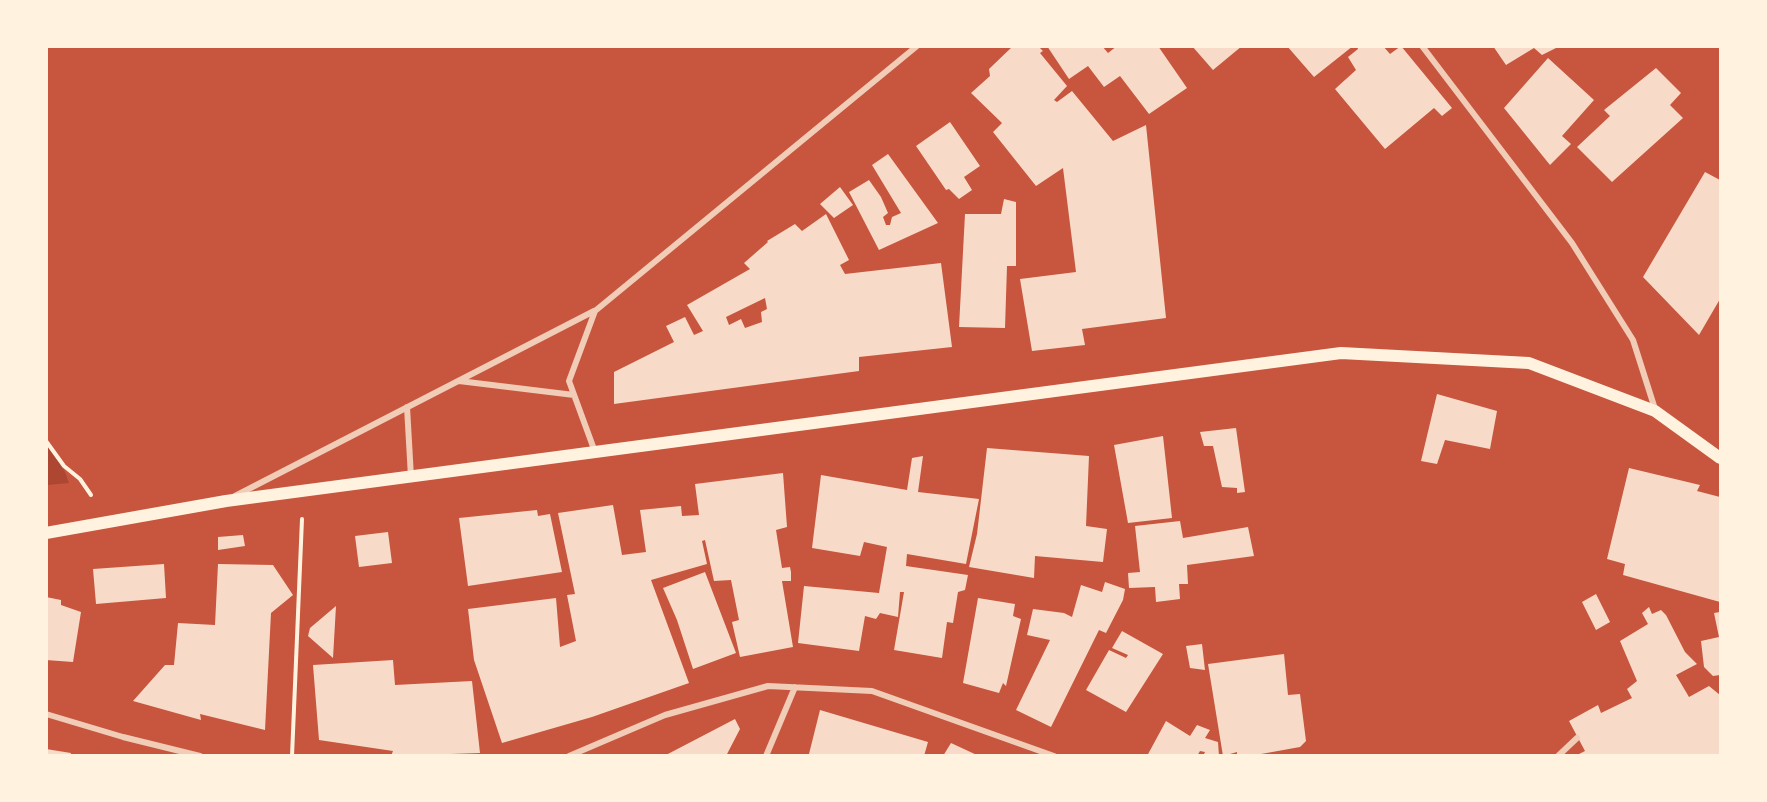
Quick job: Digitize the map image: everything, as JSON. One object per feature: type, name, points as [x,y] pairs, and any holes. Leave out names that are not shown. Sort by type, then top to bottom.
[{"type":"main road","points":[[46,533],[226,501],[1341,353],[1529,363],[1656,411],[1720,458]]},
{"type":"street","points":[[226,501],[595,311],[917,46]]},
{"type":"street","points":[[1422,46],[1572,243],[1633,340],[1656,411]]},
{"type":"street","points":[[595,311],[569,381],[595,452]]},
{"type":"street","points":[[458,381],[574,395]]},
{"type":"street","points":[[407,407],[411,477]]},
{"type":"street","points":[[569,756],[665,715],[768,686],[872,692],[1054,756]]},
{"type":"street","points":[[766,756],[795,687]]},
{"type":"street","points":[[46,714],[123,737],[200,756]]},
{"type":"street","points":[[1558,756],[1576,738]]},
{"type":"path","points":[[46,441],[64,466],[80,478],[108,522]]},
{"type":"path","points":[[292,756],[303,491]]},
{"type":"shaded area","points":[[46,438],[65,472],[69,483],[47,485]]},
{"type":"building","points":[[1013,46],[1038,46],[1043,51],[1040,53],[1067,86],[1054,100],[1057,102],[1072,91],[1113,141],[1146,125],[1166,318],[1082,329],[1085,345],[1032,351],[1020,279],[1076,272],[1063,168],[1036,186],[993,132],[1002,123],[971,93],[990,76],[989,69]]},
{"type":"building","points":[[1047,46],[1102,46],[1108,53],[1117,46],[1158,46],[1187,88],[1149,114],[1120,76],[1104,87],[1088,66],[1069,79]]},
{"type":"building","points":[[1192,46],[1242,46],[1213,70]]},
{"type":"building","points":[[1287,46],[1353,46],[1314,77]]},
{"type":"building","points":[[1357,46],[1383,46],[1390,54],[1401,46],[1452,108],[1442,116],[1434,108],[1385,149],[1335,89],[1356,70],[1348,57],[1358,49]]},
{"type":"building","points":[[1493,46],[1555,46],[1556,48],[1542,55],[1534,48],[1506,65]]},
{"type":"building","points":[[1548,58],[1594,100],[1562,136],[1571,144],[1550,165],[1504,108]]},
{"type":"building","points":[[1656,68],[1681,93],[1670,105],[1683,118],[1612,182],[1577,147],[1610,116],[1604,110]]},
{"type":"building","points":[[950,122],[980,166],[964,177],[972,190],[959,199],[949,189],[946,190],[916,146]]},
{"type":"building","points":[[888,154],[938,223],[879,250],[849,192],[869,180],[881,197],[888,213],[883,217],[886,225],[890,225],[892,217],[901,213],[872,165]]},
{"type":"building","points":[[1705,172],[1720,180],[1720,299],[1699,335],[1643,277]]},
{"type":"building","points":[[840,187],[853,205],[834,218],[820,204]]},
{"type":"building","points":[[1004,199],[1016,202],[1016,266],[1007,266],[1005,328],[959,327],[965,214],[1001,214]]},
{"type":"building","points":[[826,214],[849,260],[840,265],[845,274],[941,263],[952,347],[859,357],[859,371],[614,404],[614,372],[674,342],[666,326],[685,317],[694,335],[703,331],[687,305],[750,269],[744,263],[767,241],[795,224],[802,231]],"holes":[[[765,298],[767,309],[761,312],[762,322],[745,328],[741,319],[729,325],[726,317]]]},
{"type":"building","points":[[1437,394],[1497,411],[1490,449],[1445,440],[1437,464],[1421,461]]},
{"type":"building","points":[[1236,428],[1245,492],[1237,493],[1237,488],[1222,487],[1213,446],[1204,446],[1200,432]]},
{"type":"building","points":[[1163,436],[1172,518],[1128,523],[1114,445]]},
{"type":"building","points":[[987,448],[1089,456],[1086,526],[1107,529],[1103,562],[1035,556],[1034,578],[969,567],[977,534]]},
{"type":"building","points":[[923,456],[918,492],[979,499],[966,564],[907,554],[906,566],[968,575],[965,590],[958,592],[953,623],[947,622],[942,658],[894,650],[904,592],[900,592],[898,617],[880,613],[876,619],[865,616],[859,651],[798,643],[804,586],[879,593],[887,547],[864,542],[860,556],[812,548],[821,475],[907,490],[912,458]]},
{"type":"building","points":[[1629,468],[1700,485],[1697,491],[1720,497],[1720,602],[1623,575],[1625,564],[1607,559]]},
{"type":"building","points":[[783,473],[787,527],[776,530],[782,568],[790,567],[791,572],[791,581],[782,581],[793,647],[740,657],[732,622],[739,620],[731,580],[714,581],[705,540],[702,541],[707,564],[651,580],[689,683],[592,717],[502,743],[474,660],[468,609],[556,598],[560,647],[576,641],[567,595],[575,594],[558,513],[613,505],[622,555],[646,552],[640,510],[681,506],[682,516],[699,515],[695,484]]},
{"type":"building","points":[[537,510],[538,516],[550,514],[562,572],[468,586],[459,518]]},
{"type":"building","points":[[1180,521],[1183,538],[1248,527],[1254,556],[1187,565],[1188,584],[1179,584],[1180,599],[1156,602],[1155,587],[1129,588],[1128,573],[1140,572],[1135,526]]},
{"type":"building","points":[[388,532],[392,563],[359,567],[355,536]]},
{"type":"building","points":[[243,535],[245,546],[218,550],[218,537]]},
{"type":"building","points":[[164,564],[166,598],[96,604],[93,569]]},
{"type":"building","points":[[218,564],[273,565],[293,595],[271,613],[265,730],[200,714],[201,720],[133,701],[165,665],[174,665],[178,623],[215,625]]},
{"type":"building","points":[[705,572],[736,653],[693,669],[677,620],[663,588]]},
{"type":"building","points":[[1105,582],[1125,589],[1123,600],[1106,633],[1099,630],[1051,727],[1016,710],[1050,640],[1027,635],[1033,609],[1064,613],[1072,617],[1081,585],[1102,592]]},
{"type":"building","points":[[1596,594],[1610,622],[1596,630],[1582,602]]},
{"type":"building","points":[[46,597],[61,600],[61,605],[81,612],[73,662],[46,660]]},
{"type":"building","points":[[978,598],[1015,604],[1013,616],[1021,619],[1006,686],[1003,683],[999,693],[963,683]]},
{"type":"building","points":[[336,606],[333,658],[308,636],[310,628]]},
{"type":"building","points":[[1649,607],[1652,614],[1661,610],[1666,615],[1685,652],[1697,664],[1676,675],[1689,697],[1709,686],[1720,695],[1720,756],[1575,756],[1585,751],[1569,721],[1598,705],[1601,713],[1632,698],[1627,689],[1637,681],[1620,641],[1648,624],[1642,613]]},
{"type":"building","points":[[1720,612],[1720,675],[1713,676],[1704,667],[1701,641],[1719,637],[1714,613]]},
{"type":"building","points":[[1122,631],[1163,654],[1126,712],[1086,690],[1109,650],[1126,658],[1128,655],[1112,648]]},
{"type":"building","points":[[1202,644],[1205,670],[1190,668],[1186,646]]},
{"type":"building","points":[[1284,654],[1288,695],[1300,694],[1306,741],[1300,747],[1250,756],[1237,756],[1237,752],[1223,756],[1208,664]]},
{"type":"building","points":[[393,660],[395,685],[472,681],[480,753],[391,756],[393,751],[319,740],[313,665]]},
{"type":"building","points":[[820,710],[928,742],[924,756],[809,754]]},
{"type":"building","points":[[735,719],[740,729],[726,756],[664,756]]},
{"type":"building","points":[[1166,721],[1190,736],[1197,725],[1210,730],[1205,738],[1218,742],[1219,756],[1203,756],[1205,752],[1200,751],[1197,756],[1147,756]]},
{"type":"building","points":[[951,743],[979,756],[943,756]]},
{"type":"building","points":[[46,749],[71,753],[70,756],[46,756]]}]
